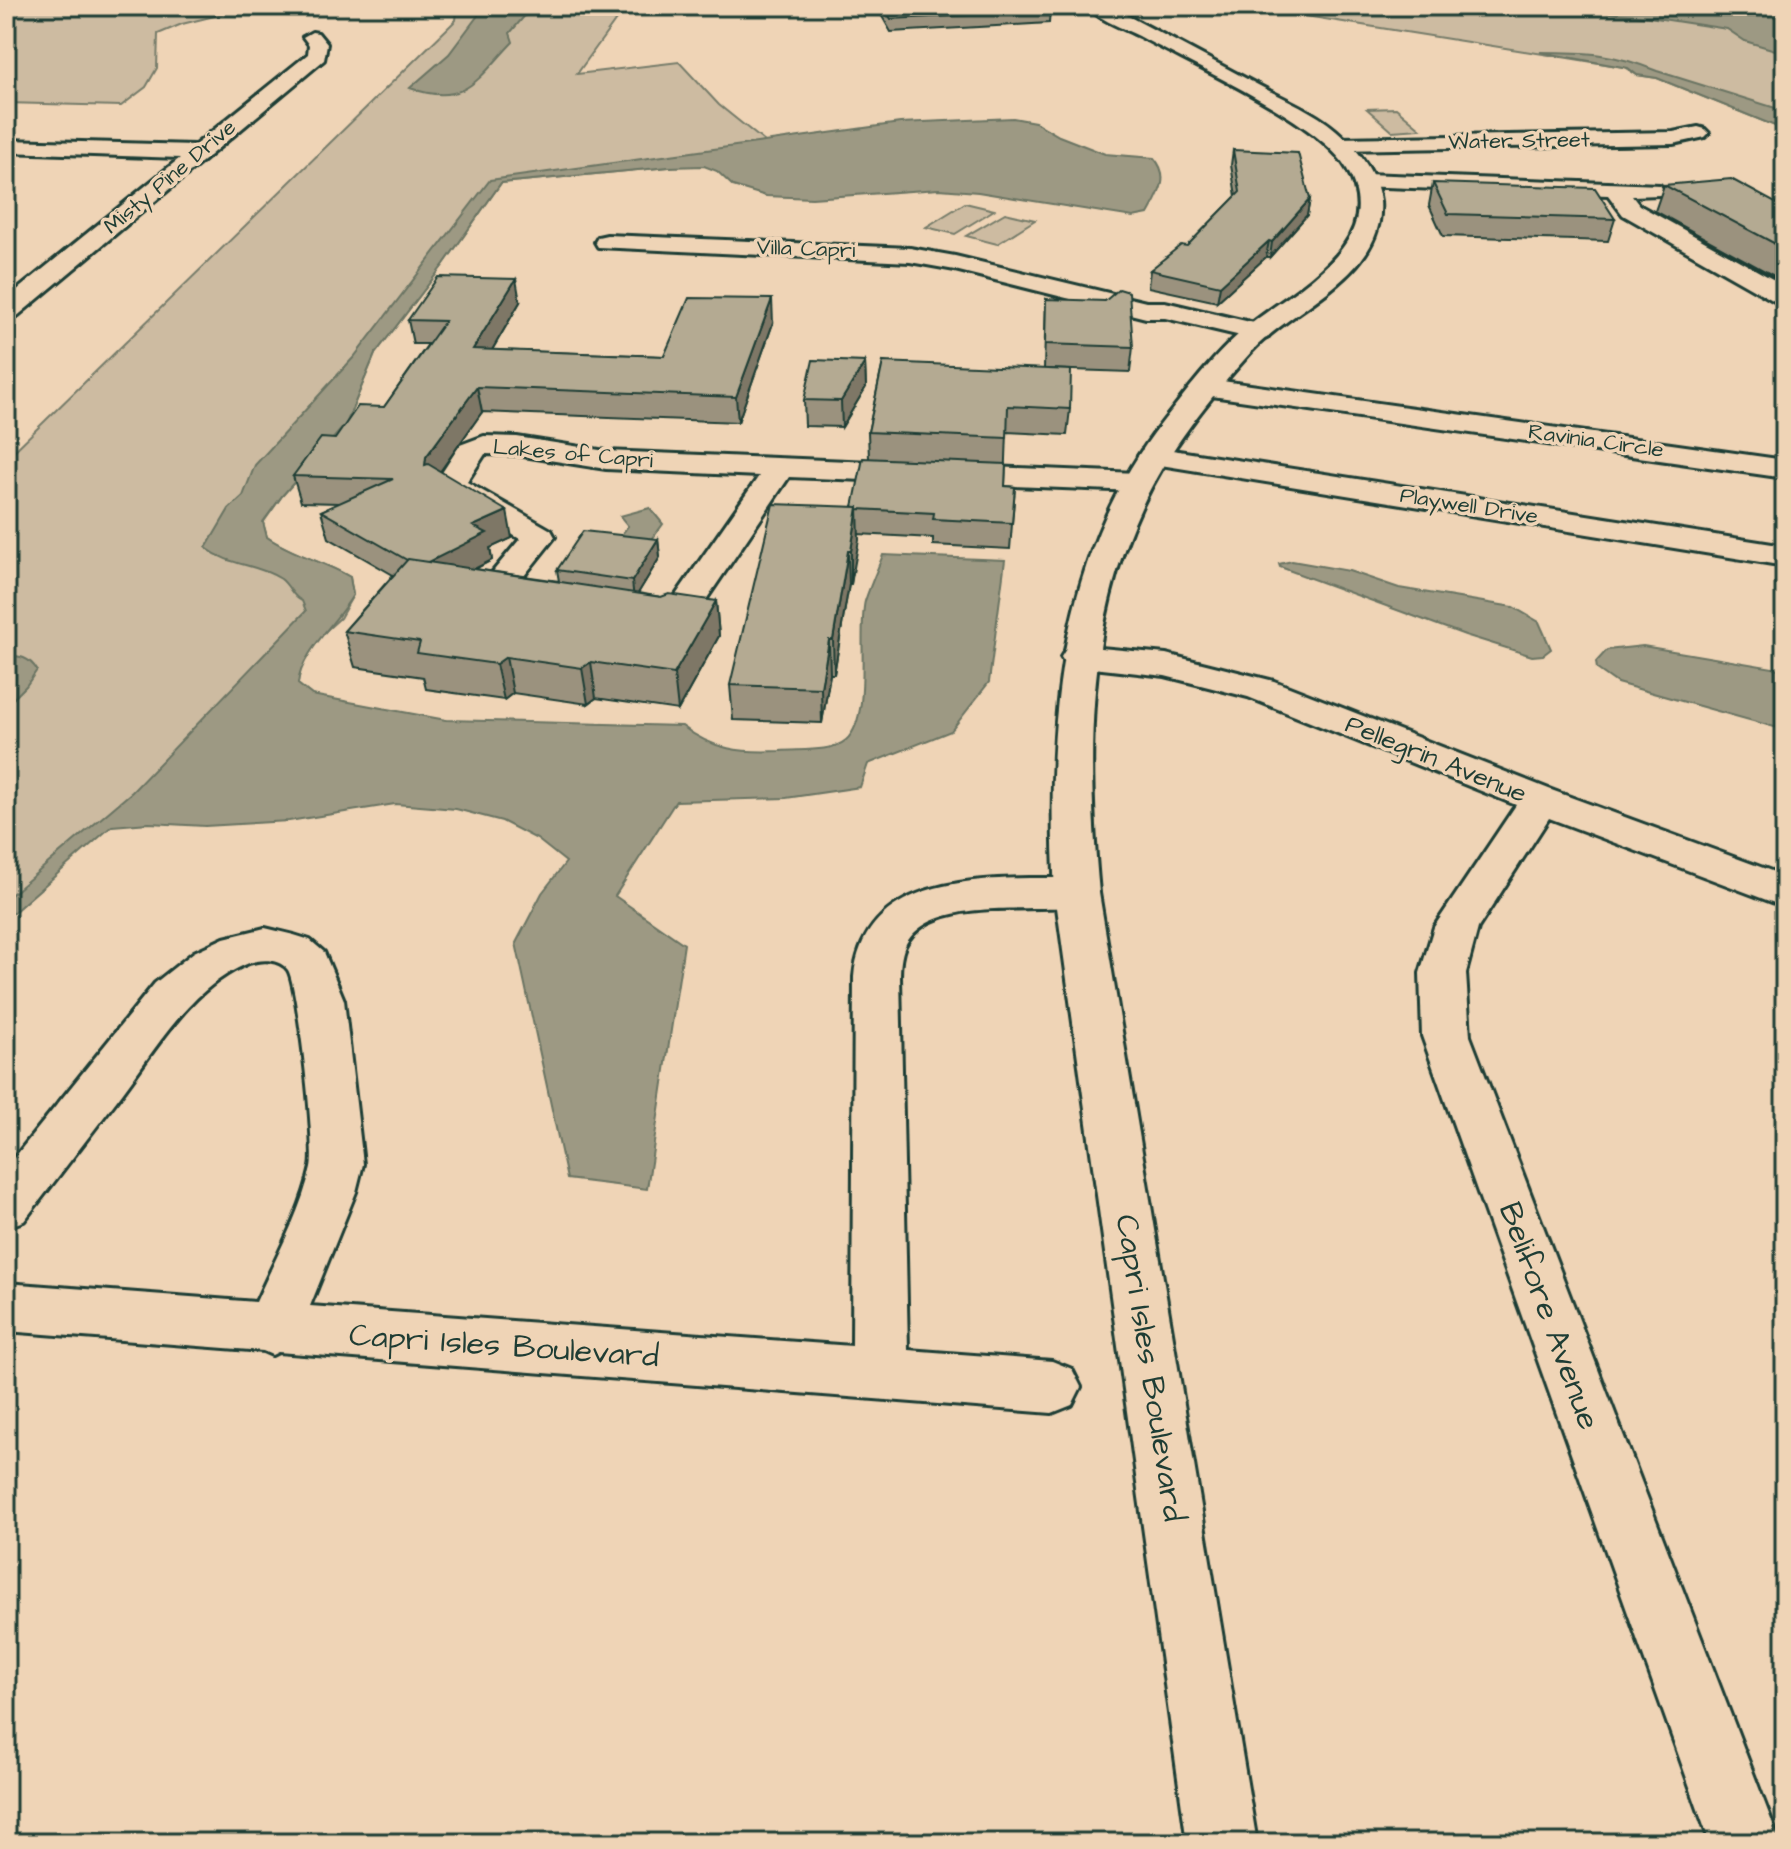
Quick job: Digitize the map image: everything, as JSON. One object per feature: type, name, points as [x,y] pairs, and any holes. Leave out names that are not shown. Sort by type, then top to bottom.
[{"type":"street","points":[[1096,6],[1285,105],[1339,144],[1357,165],[1365,181],[1652,190]]},
{"type":"street","name":"Misty Pine Drive","points":[[6,312],[317,56],[318,44],[312,37]]},
{"type":"street","name":"Water Street","points":[[1339,144],[1673,138],[1698,133]]},
{"type":"street","points":[[6,146],[199,152]]},
{"type":"street","name":"Capri Isles Boulevard","points":[[1222,1843],[1077,893],[1070,792],[1072,725],[1079,657],[1097,582],[1145,469],[1252,337],[1296,306],[1351,254],[1368,216],[1365,181]]},
{"type":"street","points":[[1615,189],[1631,210],[1785,297]]},
{"type":"street","name":"Villa Capri","points":[[607,242],[878,252],[936,259],[1146,310],[1157,320],[1252,337]]},
{"type":"street","name":"Ravinia Circle","points":[[1213,382],[1292,402],[1407,414],[1785,469]]},
{"type":"street","name":"Lakes of Capri","points":[[553,602],[492,593],[539,537],[450,485],[474,448],[491,445],[606,460],[780,468],[1145,469]]},
{"type":"street","points":[[613,611],[666,618],[681,612],[780,468]]},
{"type":"street","name":"Playwell Drive","points":[[1145,469],[1785,556]]},
{"type":"street","name":"Pellegrin Avenue","points":[[1079,657],[1166,665],[1227,678],[1540,800],[1776,901]]},
{"type":"street","name":"Belifore Avenue","points":[[1540,800],[1456,927],[1443,973],[1446,1036],[1745,1843]]},
{"type":"street","points":[[880,1374],[877,977],[881,948],[887,936],[905,919],[956,899],[1014,892],[1077,893]]},
{"type":"street","points":[[6,1206],[171,995],[210,963],[240,949],[265,944],[294,951],[308,963],[321,1000],[338,1164],[330,1192],[272,1330]]},
{"type":"street","name":"Capri Isles Boulevard","points":[[6,1307],[272,1330],[1052,1387]]},
{"type":"shaded area","points":[[6,6],[255,6],[182,24],[158,34],[157,68],[146,87],[121,106],[6,103]]},
{"type":"shaded area","points":[[447,6],[626,6],[577,74],[679,62],[719,105],[765,142],[669,167],[501,183],[375,354],[346,424],[282,496],[263,523],[267,537],[350,577],[353,595],[340,618],[6,919],[6,459],[456,20],[457,11]]},
{"type":"shaded area","points":[[485,6],[533,6],[510,33],[513,42],[469,86],[445,94],[410,88],[449,54]]},
{"type":"shaded area","points":[[1288,6],[1785,6],[1785,130],[1657,78],[1637,75],[1624,67],[1306,16]]},
{"type":"shaded area","points":[[1560,6],[1710,6],[1785,13],[1785,53],[1745,41],[1727,29],[1636,15],[1562,10]]},
{"type":"shaded area","points":[[1540,52],[1572,52],[1627,60],[1785,111],[1785,130],[1657,78],[1637,75],[1628,68]]},
{"type":"shaded area","points":[[1396,108],[1421,129],[1392,131],[1367,109]]},
{"type":"shaded area","points":[[1013,118],[1035,122],[1059,136],[1105,154],[1154,158],[1162,172],[1162,186],[1148,214],[1133,217],[978,192],[939,189],[812,198],[766,196],[733,186],[717,171],[704,166],[501,183],[375,354],[346,424],[263,522],[267,537],[350,577],[353,595],[312,650],[300,673],[298,684],[312,695],[446,720],[682,726],[716,745],[753,751],[832,747],[846,740],[854,729],[862,694],[865,601],[883,555],[1005,560],[989,682],[951,731],[868,764],[860,787],[786,798],[676,801],[615,896],[684,944],[647,1189],[567,1179],[516,943],[542,893],[566,862],[537,839],[502,821],[456,809],[395,804],[289,821],[205,826],[149,823],[112,826],[6,919],[6,899],[132,792],[306,611],[302,601],[281,579],[225,559],[206,548],[229,509],[243,496],[255,465],[354,357],[490,180],[900,123]]},
{"type":"shaded area","points":[[965,203],[994,210],[955,234],[926,227]]},
{"type":"shaded area","points":[[1005,213],[1035,220],[997,244],[966,236]]},
{"type":"shaded area","points":[[650,508],[663,524],[650,542],[619,538],[628,526],[620,516]]},
{"type":"shaded area","points":[[1292,561],[1349,571],[1399,588],[1513,607],[1539,622],[1551,649],[1543,655],[1532,656],[1465,635],[1280,567],[1279,564]]},
{"type":"shaded area","points":[[1643,646],[1785,670],[1785,730],[1617,683],[1597,669],[1596,662],[1607,650]]},
{"type":"shaded area","points":[[6,655],[24,658],[37,670],[6,706]]},
{"type":"building","points":[[883,6],[1045,6],[1050,11],[891,19]]},
{"type":"building","points":[[1233,150],[1298,153],[1310,199],[1272,242],[1269,241],[1220,286],[1150,270],[1181,245],[1187,246],[1240,192]]},
{"type":"building","points":[[1731,179],[1785,208],[1785,249],[1664,185]]},
{"type":"building","points":[[1433,183],[1595,188],[1615,219],[1448,214]]},
{"type":"building","points":[[438,277],[516,279],[473,349],[664,356],[689,298],[772,299],[736,397],[477,387],[426,457],[425,465],[507,511],[473,526],[487,533],[429,562],[407,560],[321,511],[393,479],[293,476],[321,438],[335,439],[358,406],[384,407],[445,321],[408,320]]},
{"type":"building","points":[[1119,289],[1129,292],[1133,347],[1045,344],[1046,299],[1105,301]]},
{"type":"building","points":[[813,360],[865,362],[841,401],[804,400]]},
{"type":"building","points":[[883,362],[1071,370],[1070,409],[1008,406],[1007,438],[868,432]]},
{"type":"building","points":[[863,458],[1006,464],[1005,486],[1015,487],[1012,523],[933,519],[934,513],[853,507]]},
{"type":"building","points":[[773,504],[858,507],[821,688],[730,685]]},
{"type":"building","points":[[583,531],[658,539],[632,581],[557,570]]},
{"type":"building","points":[[408,559],[661,597],[669,594],[716,601],[674,674],[591,662],[582,668],[506,657],[496,664],[417,653],[420,642],[344,631]]},
{"type":"waterway","points":[[6,6],[11,6]]}]
